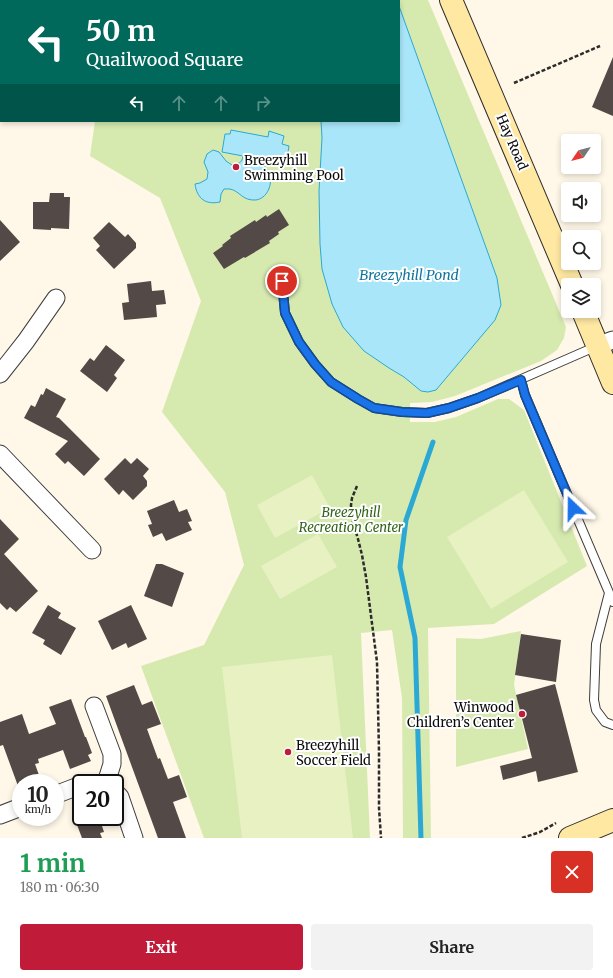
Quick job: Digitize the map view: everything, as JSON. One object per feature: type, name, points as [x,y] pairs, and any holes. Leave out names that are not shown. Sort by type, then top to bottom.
[{"type":"street","name":"Hay Road","points":[[452,0],[569,278]]},
{"type":"street","points":[[0,374],[26,341],[56,298]]},
{"type":"street","points":[[587,318],[605,343],[613,383]]},
{"type":"street","points":[[0,454],[92,550]]},
{"type":"street","points":[[94,706],[112,754],[112,764],[109,774]]},
{"type":"street","points":[[124,809],[134,838]]},
{"type":"street","points":[[0,815],[12,810]]},
{"type":"street","points":[[570,838],[613,820]]},
{"type":"lane","points":[[282,281],[285,313],[299,342],[315,364],[331,382],[374,408],[402,412],[427,413],[449,408],[521,380],[605,343]]},
{"type":"lane","points":[[521,380],[525,395],[613,602]]},
{"type":"lane","points":[[609,593],[596,644],[594,700],[596,710],[605,722],[613,725]]},
{"type":"path","points":[[514,83],[600,46]]},
{"type":"path","points":[[357,486],[352,498],[351,512],[360,544],[365,570],[377,662],[379,808],[381,838]]},
{"type":"green space","name":"Breezyhill Recreation Center","points":[[400,0],[428,0],[566,327],[564,338],[557,350],[541,361],[455,396],[432,402],[410,403],[410,422],[435,422],[456,417],[498,399],[509,399],[524,410],[587,566],[494,624],[428,628],[431,838],[403,838],[402,698],[392,630],[361,633],[370,838],[204,838],[141,666],[204,645],[244,565],[225,492],[162,412],[201,301],[160,198],[90,156],[95,122],[400,122]]},
{"type":"green space","points":[[312,475],[330,508],[275,538],[257,505]]},
{"type":"green space","points":[[524,490],[568,562],[491,609],[447,537]]},
{"type":"green space","points":[[318,534],[337,567],[280,599],[261,566]]},
{"type":"green space","points":[[521,631],[514,685],[528,749],[456,767],[456,638],[481,639]]},
{"type":"green space","name":"Breezyhill Soccer Field","points":[[332,655],[353,838],[242,838],[222,667]]},
{"type":"water","name":"Breezyhill Pond","points":[[400,9],[497,278],[501,305],[495,320],[436,390],[428,392],[421,391],[404,377],[364,351],[343,327],[332,304],[322,269],[320,244],[319,191],[322,138],[321,122],[400,122]]},
{"type":"water","name":"Breezyhill Swimming Pool","points":[[231,130],[268,137],[269,131],[284,136],[282,144],[289,146],[286,164],[259,159],[258,162],[269,172],[270,177],[270,187],[261,198],[251,200],[233,190],[224,189],[221,194],[220,202],[206,202],[198,194],[195,184],[207,179],[208,172],[204,162],[207,154],[213,150],[219,152],[226,161],[232,165],[239,163],[242,160],[243,156],[222,152],[225,134],[230,134]]},
{"type":"building","points":[[613,57],[613,116],[592,107]]},
{"type":"building","points":[[50,193],[64,193],[64,197],[70,197],[69,229],[33,229],[33,202],[49,202]]},
{"type":"building","points":[[279,209],[289,225],[278,232],[279,234],[269,241],[270,243],[224,269],[213,253],[231,238],[230,236],[255,220],[256,222],[266,215],[267,217]]},
{"type":"building","points":[[0,220],[20,242],[0,261]]},
{"type":"building","points":[[109,222],[125,237],[128,234],[136,243],[136,248],[114,269],[96,250],[100,246],[93,238]]},
{"type":"building","points":[[151,281],[152,291],[164,290],[166,304],[156,305],[157,317],[124,320],[122,303],[129,302],[127,284]]},
{"type":"building","points":[[106,345],[125,360],[114,375],[117,378],[107,392],[80,371],[90,358],[94,361]]},
{"type":"building","points":[[46,388],[66,399],[56,417],[59,418],[100,459],[84,476],[68,461],[65,464],[55,454],[68,441],[24,418],[31,405],[35,407],[41,394],[43,395]]},
{"type":"building","points":[[125,458],[131,464],[137,458],[149,469],[143,476],[147,481],[147,486],[133,500],[123,490],[119,495],[104,479]]},
{"type":"building","points":[[174,500],[179,512],[187,509],[192,521],[188,522],[192,530],[166,541],[162,533],[153,537],[148,525],[152,524],[147,511]]},
{"type":"building","points":[[0,519],[19,539],[4,554],[38,591],[16,612],[10,607],[7,610],[0,603]]},
{"type":"building","points":[[156,564],[162,564],[184,573],[172,607],[144,596]]},
{"type":"building","points":[[48,605],[61,613],[58,618],[76,628],[61,655],[43,644],[45,640],[32,633]]},
{"type":"building","points":[[131,605],[147,639],[128,648],[126,643],[112,650],[98,621]]},
{"type":"building","points":[[521,634],[561,640],[556,682],[515,675]]},
{"type":"building","name":"Winwood Children’s Center","points":[[555,684],[578,772],[538,782],[536,771],[503,780],[500,766],[532,758],[516,695]]},
{"type":"building","points":[[134,685],[142,705],[152,701],[161,724],[147,729],[158,759],[160,758],[168,779],[179,775],[187,797],[173,802],[186,838],[158,838],[106,696]]},
{"type":"building","points":[[71,699],[92,753],[88,755],[91,761],[70,769],[63,750],[38,759],[39,763],[35,764],[39,774],[14,774],[3,745],[0,746],[0,722],[22,714],[29,734],[56,724],[49,707]]},
{"type":"building","points":[[77,826],[102,826],[104,832],[100,833],[102,838],[82,838]]},
{"type":"waterway","points":[[421,838],[415,638],[400,567],[406,520],[433,442]]},
{"type":"place","name":"Breezyhill Swimming Pool","points":[[236,167]]},
{"type":"place","name":"Winwood Children’s Center","points":[[522,714]]},
{"type":"place","name":"Breezyhill Soccer Field","points":[[288,752]]},
{"type":"route","points":[[282,281],[285,313],[299,342],[315,364],[331,382],[374,408],[402,412],[427,413],[449,408],[478,398],[521,380],[525,395],[573,508]]}]
